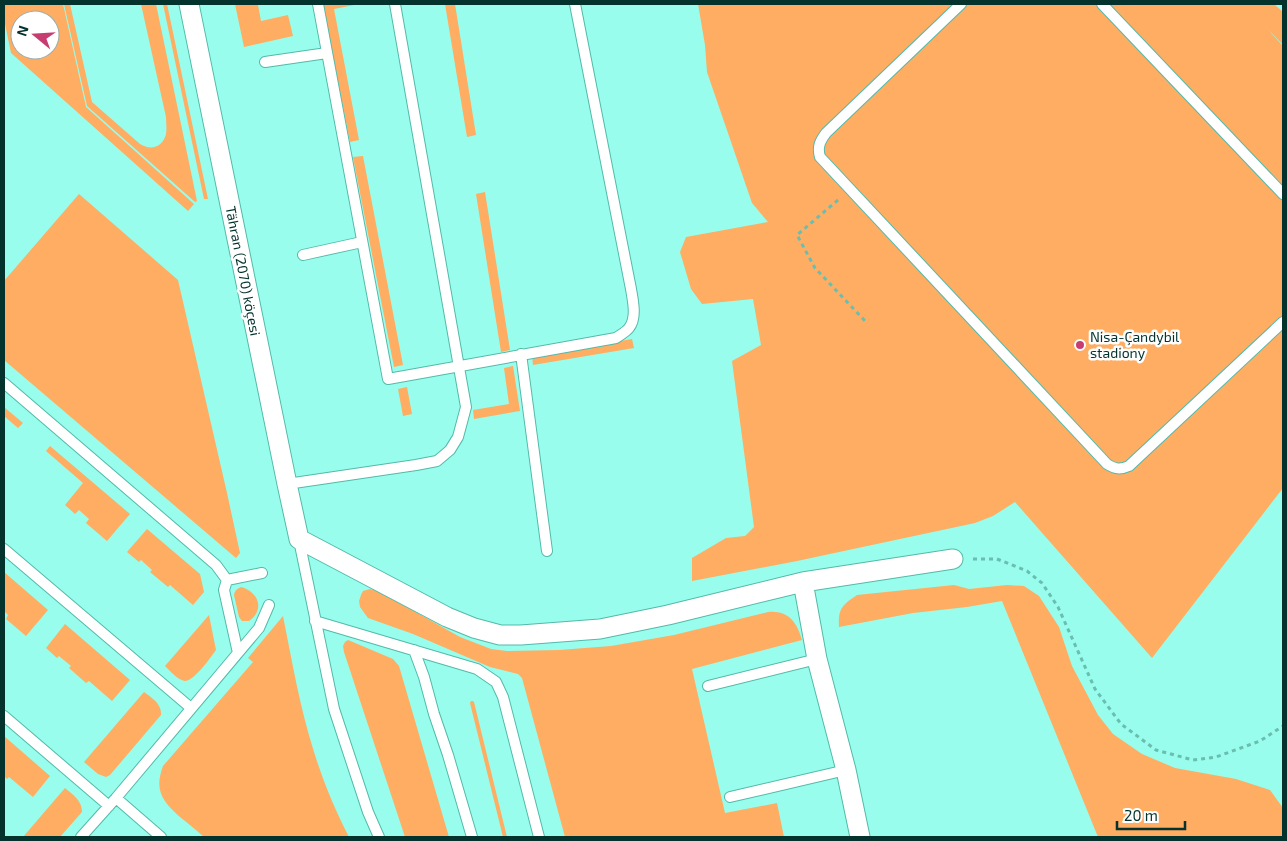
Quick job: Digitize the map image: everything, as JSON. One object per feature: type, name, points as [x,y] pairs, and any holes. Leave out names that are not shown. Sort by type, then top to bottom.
[{"type":"street","name":"Tähran (2070) köçesi","points":[[189,4],[286,484],[299,539]]},
{"type":"street","points":[[299,539],[446,617],[474,628],[500,634],[521,635],[600,629],[668,615],[802,582],[953,559]]},
{"type":"street","points":[[802,582],[817,660],[846,770],[860,837]]},
{"type":"lane","points":[[318,4],[388,379],[616,338],[629,329],[633,320],[634,309],[631,288],[575,4]]},
{"type":"lane","points":[[286,484],[437,461],[450,450],[458,437],[466,407],[395,4]]},
{"type":"lane","points":[[961,4],[826,132],[820,141],[818,150],[820,157],[1107,464],[1118,469],[1129,466],[1283,322]]},
{"type":"lane","points":[[1102,4],[1283,194]]},
{"type":"lane","points":[[265,62],[327,53]]},
{"type":"lane","points":[[303,255],[362,242]]},
{"type":"lane","points":[[521,354],[547,551]]},
{"type":"lane","points":[[4,383],[216,565],[228,580]]},
{"type":"lane","points":[[299,539],[334,709],[368,812],[379,837]]},
{"type":"lane","points":[[4,549],[191,708]]},
{"type":"lane","points":[[228,580],[262,573]]},
{"type":"lane","points":[[228,580],[224,590],[238,653]]},
{"type":"lane","points":[[81,837],[113,802],[259,628],[269,605]]},
{"type":"lane","points":[[316,620],[477,669],[496,682],[503,697],[540,837]]},
{"type":"lane","points":[[414,650],[424,677],[472,837]]},
{"type":"lane","points":[[708,686],[817,660]]},
{"type":"lane","points":[[4,716],[113,802],[162,837]]},
{"type":"lane","points":[[730,797],[846,770]]},
{"type":"path","points":[[840,199],[797,235],[815,268],[866,322]]},
{"type":"path","points":[[953,559],[997,559],[1027,571],[1042,582],[1058,607],[1095,689],[1121,724],[1156,750],[1193,760],[1216,758],[1260,741],[1283,726]]},
{"type":"shaded area","points":[[4,4],[63,4],[86,107],[194,204],[188,211],[19,60],[60,60],[60,10],[10,10],[10,48],[4,19]]},
{"type":"shaded area","points":[[64,4],[70,4],[92,102],[140,144],[152,147],[159,145],[164,138],[166,117],[141,4],[156,4],[197,201],[195,202],[87,106]]},
{"type":"shaded area","points":[[163,4],[167,4],[208,199],[204,199]]},
{"type":"shaded area","points":[[235,4],[264,4],[258,5],[261,21],[288,15],[293,36],[244,47]]},
{"type":"shaded area","points":[[323,4],[359,4],[334,9],[359,140],[350,142]]},
{"type":"shaded area","points":[[445,4],[455,4],[476,135],[467,137]]},
{"type":"shaded area","name":"Nisa-Çandybil stadiony","points":[[698,4],[1274,4],[1283,12],[1283,45],[1264,25],[1283,46],[1283,488],[1152,658],[1015,502],[993,516],[975,523],[692,581],[692,558],[726,538],[745,536],[754,527],[732,361],[761,345],[753,299],[702,304],[691,289],[680,252],[686,237],[768,222],[752,203],[707,72],[705,45]]},
{"type":"shaded area","points":[[363,156],[403,365],[394,367],[353,157]]},
{"type":"shaded area","points":[[485,192],[510,350],[501,352],[476,194]]},
{"type":"shaded area","points":[[79,194],[178,280],[240,553],[236,558],[4,360],[4,281]]},
{"type":"shaded area","points":[[632,339],[634,348],[533,365],[532,356]]},
{"type":"shaded area","points":[[513,366],[520,411],[474,419],[473,410],[509,404],[504,368]]},
{"type":"shaded area","points":[[407,387],[412,414],[403,416],[398,389]]},
{"type":"shaded area","points":[[4,407],[23,423],[18,428],[4,416]]},
{"type":"shaded area","points":[[50,446],[130,514],[107,541],[86,523],[89,519],[79,510],[75,514],[65,505],[83,483],[46,451]]},
{"type":"shaded area","points":[[147,529],[200,574],[204,592],[193,605],[170,585],[168,587],[150,572],[152,570],[141,560],[139,562],[127,552]]},
{"type":"shaded area","points":[[4,572],[48,610],[26,636],[6,619],[8,615],[4,611]]},
{"type":"shaded area","points":[[954,585],[969,589],[1007,585],[1024,586],[1039,596],[1059,627],[1072,666],[1098,715],[1113,734],[1142,754],[1175,768],[1236,779],[1270,790],[1283,808],[1283,837],[1098,837],[1002,601],[913,613],[839,627],[839,616],[842,608],[857,595]]},
{"type":"shaded area","points":[[241,587],[252,593],[258,602],[257,612],[249,621],[242,621],[239,617],[234,595],[236,590]]},
{"type":"shaded area","points":[[370,589],[378,591],[460,637],[491,649],[507,651],[611,646],[674,635],[768,612],[786,615],[791,618],[802,640],[692,669],[725,813],[777,803],[784,837],[565,837],[522,678],[518,674],[490,667],[413,634],[368,618],[360,607],[359,601],[363,591]]},
{"type":"shaded area","points":[[209,615],[216,650],[193,677],[189,680],[182,680],[165,666]]},
{"type":"shaded area","points":[[283,616],[309,735],[325,785],[349,837],[204,837],[168,806],[161,794],[160,774],[163,766],[253,662],[248,658]]},
{"type":"shaded area","points":[[65,624],[130,680],[112,701],[89,681],[86,683],[69,668],[71,666],[59,656],[57,658],[46,648]]},
{"type":"shaded area","points":[[348,640],[393,659],[399,666],[449,837],[405,837],[344,652],[343,646]]},
{"type":"shaded area","points":[[144,692],[158,704],[161,715],[110,775],[106,777],[98,774],[84,762]]},
{"type":"shaded area","points":[[471,701],[474,702],[507,837],[503,837]]},
{"type":"shaded area","points":[[4,736],[50,776],[33,797],[9,777],[7,779],[4,776]]},
{"type":"shaded area","points":[[65,788],[79,801],[82,812],[60,837],[23,837]]},
{"type":"place","name":"Nisa-Çandybil stadiony","points":[[1080,345]]}]
